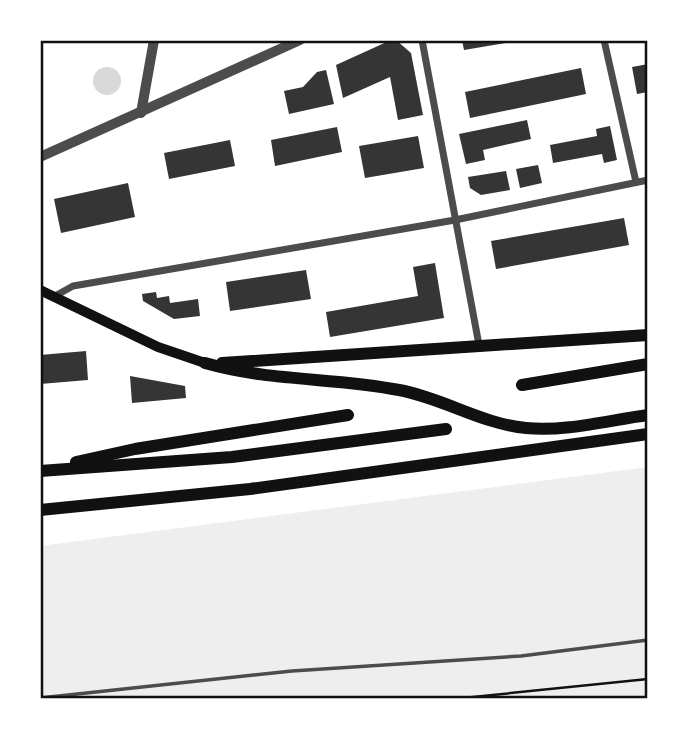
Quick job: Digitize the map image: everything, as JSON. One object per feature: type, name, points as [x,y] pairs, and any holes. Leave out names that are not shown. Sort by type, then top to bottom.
[{"type":"highway","points":[[205,363],[263,362],[648,335]]},
{"type":"highway","points":[[205,363],[258,376],[401,390],[484,418],[526,428],[554,428],[648,415]]},
{"type":"highway","points":[[522,385],[648,364]]},
{"type":"highway","points":[[40,470],[135,449],[348,415]]},
{"type":"highway","points":[[40,470],[232,457],[446,429]]},
{"type":"highway","points":[[40,510],[250,489],[648,434]]},
{"type":"main road","points":[[40,290],[158,347],[205,363]]},
{"type":"street","points":[[141,113],[154,40]]},
{"type":"street","points":[[40,157],[300,40]]},
{"type":"street","points":[[422,40],[479,345]]},
{"type":"street","points":[[604,40],[636,182]]},
{"type":"street","points":[[55,296],[73,286],[121,276],[456,220],[648,180]]},
{"type":"lane","points":[[40,698],[292,671],[521,656],[648,640]]},
{"type":"path","points":[[453,699],[648,679]]},
{"type":"shaded area","points":[[107,67],[117,71],[121,81],[117,91],[107,95],[97,91],[93,81],[97,71]]},
{"type":"shaded area","points":[[648,467],[648,699],[40,699],[40,546]]},
{"type":"building","points":[[396,40],[411,53],[423,115],[398,120],[390,77],[343,98],[336,65]]},
{"type":"building","points":[[462,40],[511,40],[511,42],[464,50]]},
{"type":"building","points":[[648,64],[648,92],[637,94],[632,67]]},
{"type":"building","points":[[581,68],[586,94],[470,118],[465,92]]},
{"type":"building","points":[[326,70],[334,104],[289,114],[284,91],[303,87],[317,72]]},
{"type":"building","points":[[527,120],[531,139],[483,150],[485,160],[466,164],[459,134]]},
{"type":"building","points":[[610,126],[617,160],[604,163],[602,154],[553,163],[550,145],[597,136],[596,129]]},
{"type":"building","points":[[337,127],[342,152],[275,166],[271,140]]},
{"type":"building","points":[[418,136],[424,168],[365,178],[359,146]]},
{"type":"building","points":[[230,140],[235,166],[169,179],[164,153]]},
{"type":"building","points":[[538,165],[542,183],[520,188],[516,169]]},
{"type":"building","points":[[506,171],[510,190],[481,195],[470,188],[468,177]]},
{"type":"building","points":[[128,183],[135,217],[61,233],[54,199]]},
{"type":"building","points":[[624,218],[629,245],[496,269],[491,241]]},
{"type":"building","points":[[435,263],[444,318],[330,337],[326,312],[418,296],[413,267]]},
{"type":"building","points":[[306,270],[311,299],[230,311],[226,282]]},
{"type":"building","points":[[156,292],[157,298],[169,296],[170,303],[198,299],[200,316],[174,319],[143,301],[142,294]]},
{"type":"building","points":[[86,351],[88,380],[40,384],[40,355]]},
{"type":"building","points":[[130,376],[185,386],[186,398],[132,403]]}]
